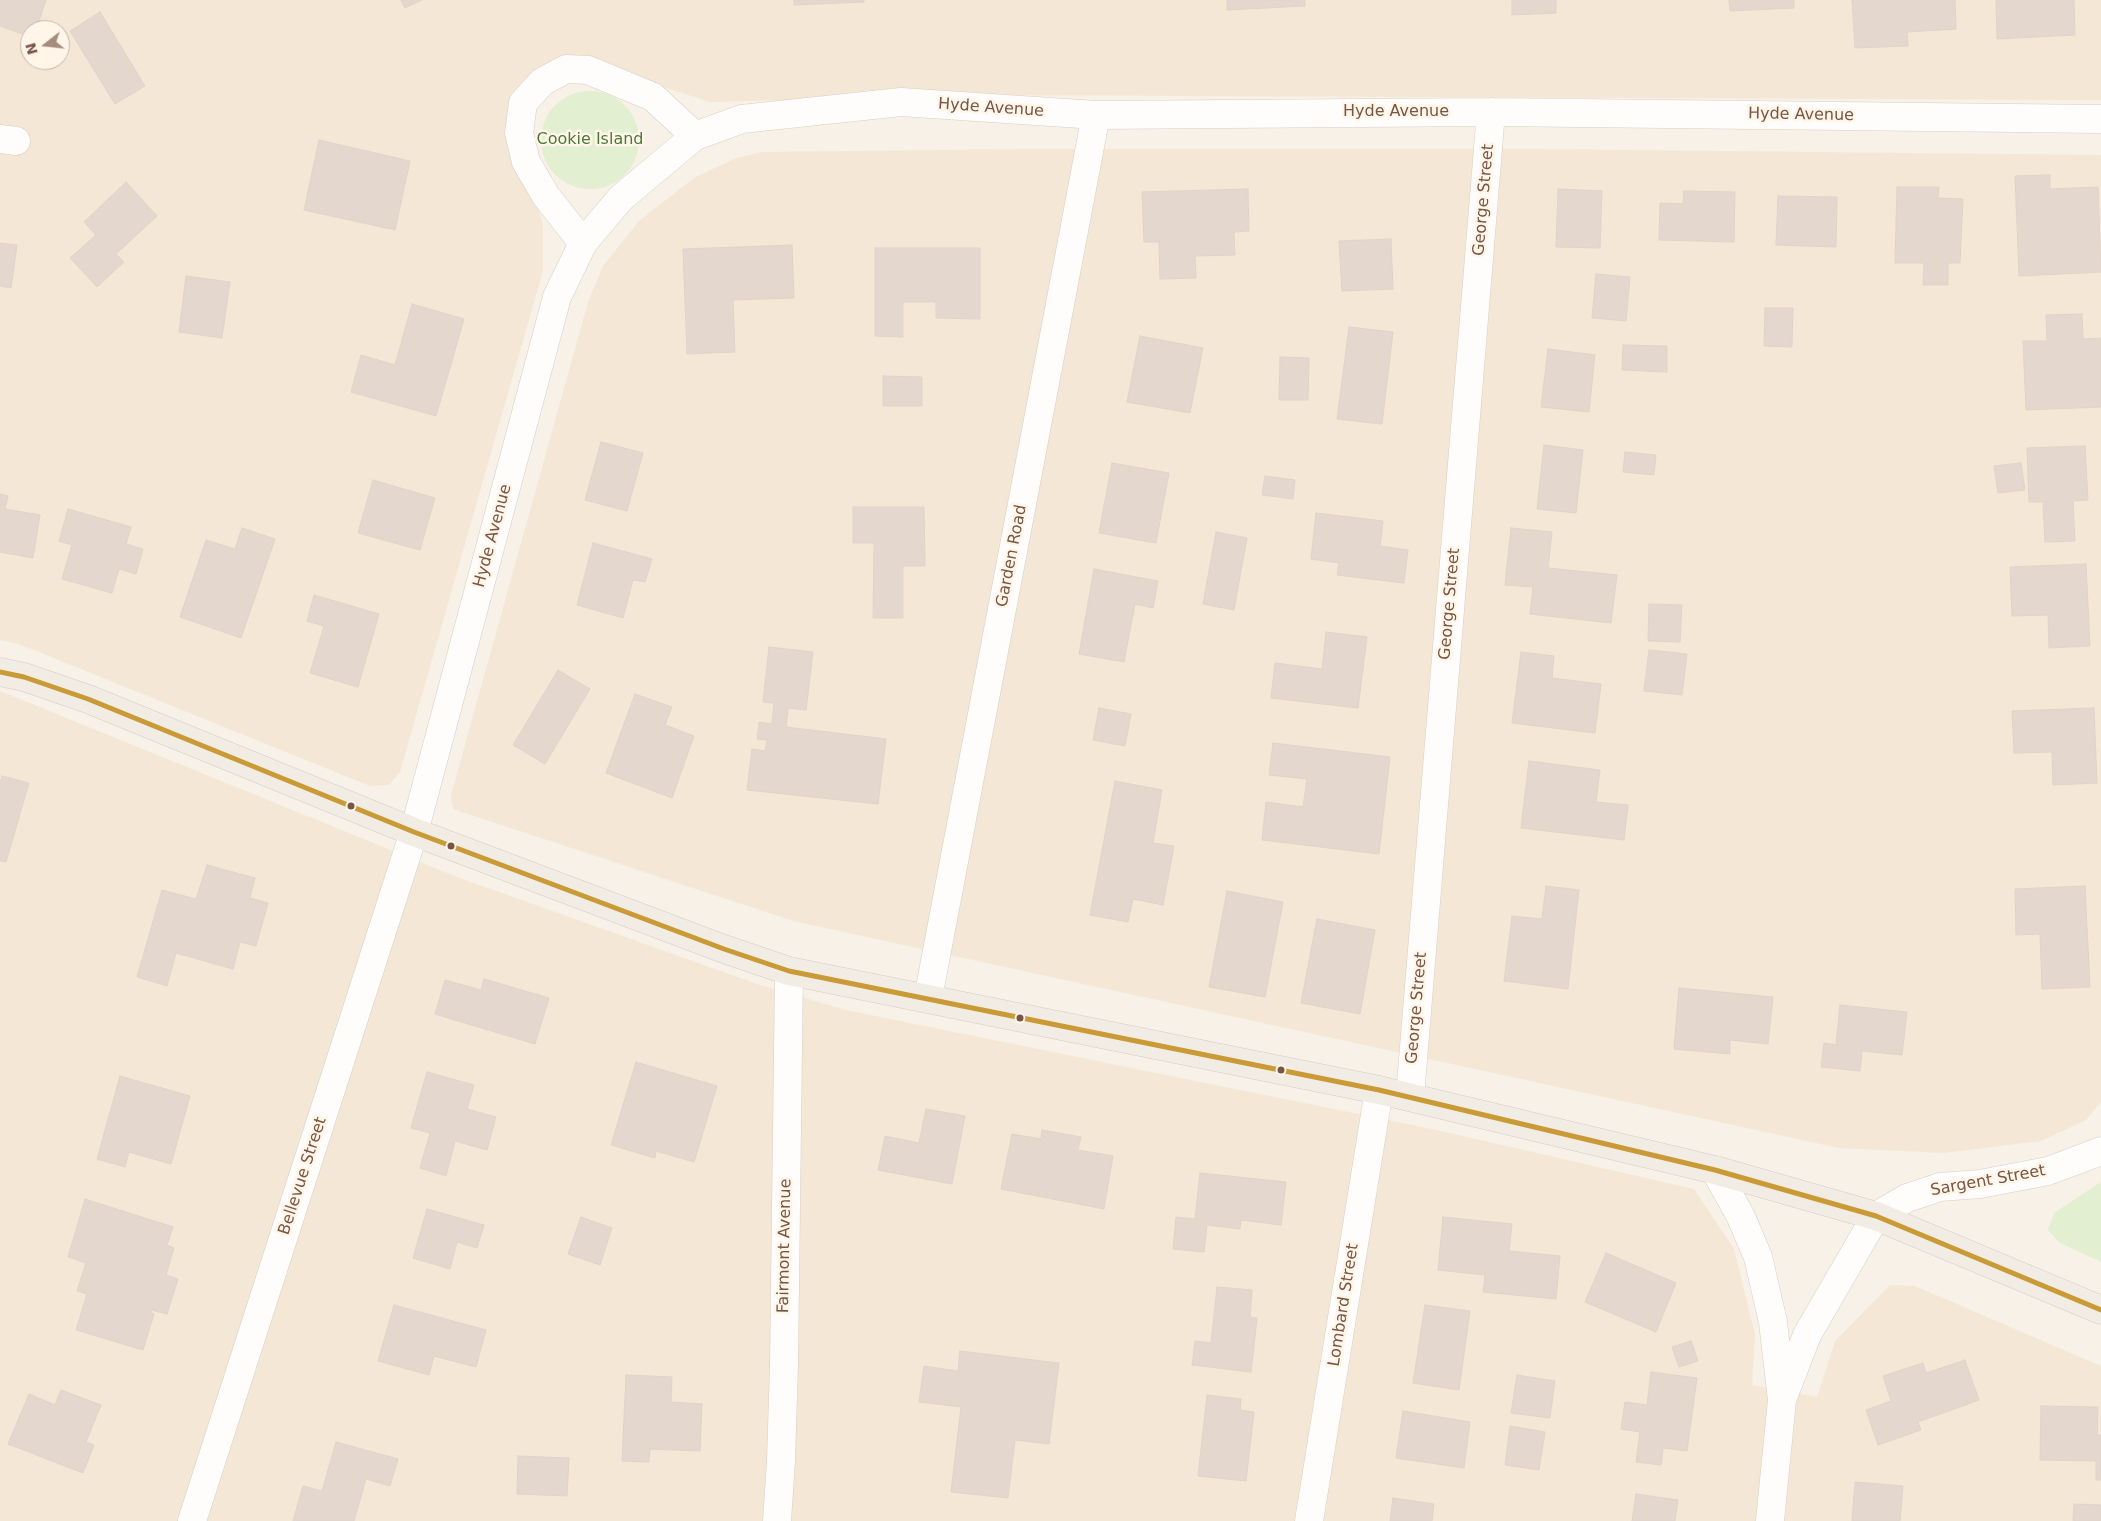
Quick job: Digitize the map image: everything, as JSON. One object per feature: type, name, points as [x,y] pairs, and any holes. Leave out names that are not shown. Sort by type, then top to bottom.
[{"type":"main road","points":[[0,672],[24,677],[88,699],[414,832],[724,949],[789,971],[1410,1096],[1714,1170],[1876,1216],[2101,1310]]},
{"type":"street","points":[[582,243],[546,196],[526,162],[519,133],[523,103],[542,82],[566,69],[588,70],[652,97],[696,136]]},
{"type":"street","name":"Hyde Avenue","points":[[414,832],[557,298],[582,243],[621,198],[696,136],[742,120],[901,102],[1096,115],[1491,112],[2101,119]]},
{"type":"street","name":"George Street","points":[[1410,1096],[1491,112]]},
{"type":"street","name":"Garden Road","points":[[928,998],[1096,115]]},
{"type":"street","name":"Bellevue Street","points":[[192,1521],[414,832]]},
{"type":"street","name":"Fairmont Avenue","points":[[777,1521],[784,1365],[789,971]]},
{"type":"street","name":"Lombard Street","points":[[1308,1521],[1379,1090]]},
{"type":"street","name":"Sargent Street","points":[[1876,1216],[1907,1198],[1940,1187],[1980,1184],[2048,1171],[2101,1151]]},
{"type":"street","points":[[1714,1170],[1741,1218],[1758,1257],[1773,1322],[1782,1400],[1770,1521]]},
{"type":"street","points":[[1782,1400],[1806,1335],[1876,1216]]},
{"type":"shaded area","points":[[0,0],[2101,0],[2101,100],[981,95],[710,102],[648,82],[591,60],[511,100],[505,137],[509,150],[533,192],[543,225],[543,271],[400,772],[389,785],[370,786],[19,644],[0,640]]},
{"type":"shaded area","points":[[1028,149],[1533,149],[2101,155],[2101,1102],[2086,1120],[2041,1141],[1944,1153],[1839,1148],[793,921],[453,809],[451,795],[588,302],[603,266],[639,221],[694,178],[736,158],[762,152]]},
{"type":"shaded area","points":[[0,692],[457,877],[760,985],[846,1010],[1432,1129],[1694,1189],[1734,1249],[1755,1335],[1752,1385],[1817,1397],[1835,1341],[1890,1285],[1915,1286],[2101,1366],[2101,1521],[0,1521]]},
{"type":"green space","name":"Cookie Island","points":[[590,91],[609,95],[625,105],[635,121],[639,140],[635,159],[625,175],[609,185],[590,189],[571,185],[555,175],[545,159],[541,140],[545,121],[555,105],[571,95]]},
{"type":"green space","points":[[2101,1182],[2101,1262],[2060,1243],[2048,1230],[2054,1213]]},
{"type":"building","points":[[0,0],[46,0],[39,20],[20,20],[20,33],[0,26]]},
{"type":"building","points":[[401,0],[422,0],[405,8]]},
{"type":"building","points":[[794,0],[864,0],[864,2],[794,5]]},
{"type":"building","points":[[1227,0],[1305,0],[1305,6],[1227,10]]},
{"type":"building","points":[[1512,0],[1556,0],[1556,13],[1512,15]]},
{"type":"building","points":[[1729,0],[1794,0],[1794,8],[1730,11]]},
{"type":"building","points":[[1852,0],[1955,0],[1956,29],[1907,32],[1908,46],[1855,48]]},
{"type":"building","points":[[1996,0],[2074,0],[2075,35],[1997,39]]},
{"type":"building","points":[[100,12],[145,86],[115,104],[70,31]]},
{"type":"building","points":[[319,140],[410,161],[395,230],[304,210]]},
{"type":"building","points":[[2050,175],[2050,189],[2098,187],[2101,272],[2019,276],[2015,176]]},
{"type":"building","points":[[126,182],[157,216],[116,254],[124,262],[97,287],[70,258],[96,235],[84,222]]},
{"type":"building","points":[[1897,187],[1939,187],[1938,198],[1963,199],[1960,263],[1948,263],[1948,285],[1923,285],[1924,263],[1895,263]]},
{"type":"building","points":[[1248,189],[1249,231],[1234,232],[1235,255],[1195,256],[1196,278],[1160,279],[1159,242],[1144,242],[1142,192]]},
{"type":"building","points":[[1558,189],[1602,191],[1600,248],[1556,247]]},
{"type":"building","points":[[1684,191],[1735,192],[1734,242],[1659,240],[1660,203],[1683,204]]},
{"type":"building","points":[[1778,196],[1837,197],[1836,247],[1776,245]]},
{"type":"building","points":[[1391,239],[1393,289],[1342,291],[1339,241]]},
{"type":"building","points":[[0,243],[17,245],[11,288],[0,286]]},
{"type":"building","points":[[792,245],[794,298],[733,300],[735,352],[687,354],[683,249]]},
{"type":"building","points":[[875,248],[980,248],[980,319],[936,318],[936,302],[903,302],[903,337],[875,336]]},
{"type":"building","points":[[1596,274],[1630,277],[1626,321],[1592,318]]},
{"type":"building","points":[[186,276],[230,282],[222,338],[179,332]]},
{"type":"building","points":[[412,304],[464,319],[436,416],[351,392],[361,355],[395,365]]},
{"type":"building","points":[[1765,308],[1793,308],[1792,347],[1764,346]]},
{"type":"building","points":[[2082,314],[2083,339],[2101,338],[2101,407],[2026,410],[2023,341],[2047,341],[2046,315]]},
{"type":"building","points":[[1349,327],[1393,332],[1382,424],[1337,419]]},
{"type":"building","points":[[1140,336],[1203,348],[1190,413],[1127,402]]},
{"type":"building","points":[[1623,345],[1667,346],[1667,372],[1622,370]]},
{"type":"building","points":[[1548,349],[1595,355],[1589,412],[1541,407]]},
{"type":"building","points":[[1280,357],[1309,358],[1308,400],[1279,400]]},
{"type":"building","points":[[883,376],[922,377],[922,406],[883,406]]},
{"type":"building","points":[[601,442],[643,453],[627,511],[585,500]]},
{"type":"building","points":[[1544,445],[1583,450],[1576,513],[1537,509]]},
{"type":"building","points":[[2085,446],[2088,500],[2073,501],[2075,541],[2045,542],[2043,502],[2029,502],[2027,448]]},
{"type":"building","points":[[1625,452],[1656,455],[1654,475],[1623,472]]},
{"type":"building","points":[[1112,463],[1169,473],[1156,543],[1099,533]]},
{"type":"building","points":[[2021,463],[2025,490],[1998,493],[1994,466]]},
{"type":"building","points":[[1265,476],[1295,480],[1293,499],[1262,495]]},
{"type":"building","points":[[373,480],[435,498],[420,550],[358,533]]},
{"type":"building","points":[[0,494],[8,496],[5,509],[40,515],[33,558],[0,552]]},
{"type":"building","points":[[853,507],[924,507],[925,566],[903,566],[903,618],[873,618],[874,543],[853,543]]},
{"type":"building","points":[[68,509],[131,527],[126,544],[143,549],[136,574],[119,569],[112,593],[62,579],[72,545],[59,541]]},
{"type":"building","points":[[1316,513],[1383,521],[1380,546],[1408,550],[1404,583],[1337,575],[1339,563],[1311,559]]},
{"type":"building","points":[[242,528],[275,539],[241,638],[180,617],[206,540],[235,549]]},
{"type":"building","points":[[1511,528],[1552,532],[1548,568],[1617,575],[1611,623],[1530,614],[1533,587],[1505,585]]},
{"type":"building","points":[[1216,532],[1247,538],[1234,610],[1203,604]]},
{"type":"building","points":[[593,543],[652,559],[645,582],[633,580],[623,618],[577,605]]},
{"type":"building","points":[[2086,564],[2090,646],[2049,648],[2048,615],[2012,616],[2010,567]]},
{"type":"building","points":[[1094,569],[1158,581],[1153,608],[1135,604],[1124,662],[1079,654]]},
{"type":"building","points":[[314,595],[379,614],[358,687],[310,673],[324,626],[307,621]]},
{"type":"building","points":[[1649,604],[1682,605],[1680,642],[1648,641]]},
{"type":"building","points":[[1326,632],[1367,637],[1358,708],[1271,698],[1275,663],[1322,669]]},
{"type":"building","points":[[769,647],[813,652],[806,710],[788,708],[786,727],[886,739],[878,804],[747,790],[752,749],[765,751],[767,740],[757,739],[759,722],[772,724],[774,703],[763,702]]},
{"type":"building","points":[[1649,650],[1687,654],[1682,695],[1644,691]]},
{"type":"building","points":[[1521,652],[1554,656],[1552,678],[1601,684],[1595,733],[1512,723]]},
{"type":"building","points":[[558,670],[590,689],[545,764],[513,745]]},
{"type":"building","points":[[635,694],[672,707],[665,725],[694,736],[672,798],[606,773]]},
{"type":"building","points":[[1099,708],[1131,714],[1125,746],[1093,740]]},
{"type":"building","points":[[2094,708],[2097,783],[2053,785],[2052,752],[2014,753],[2012,711]]},
{"type":"building","points":[[1273,743],[1390,757],[1379,854],[1262,840],[1266,802],[1303,807],[1307,779],[1269,775]]},
{"type":"building","points":[[1529,761],[1600,770],[1596,802],[1628,805],[1624,840],[1521,828]]},
{"type":"building","points":[[2,776],[29,783],[6,862],[0,861],[0,783]]},
{"type":"building","points":[[1115,781],[1162,790],[1153,843],[1174,846],[1163,905],[1133,899],[1128,922],[1090,915]]},
{"type":"building","points":[[207,865],[255,878],[250,898],[268,903],[256,946],[240,942],[233,969],[176,953],[167,986],[137,977],[162,890],[196,899]]},
{"type":"building","points":[[1546,886],[1579,890],[1568,989],[1504,981],[1512,916],[1542,919]]},
{"type":"building","points":[[2085,886],[2090,987],[2042,989],[2040,934],[2016,935],[2015,889]]},
{"type":"building","points":[[1227,891],[1283,902],[1265,997],[1209,987]]},
{"type":"building","points":[[1317,919],[1375,930],[1360,1014],[1301,1003]]},
{"type":"building","points":[[484,979],[549,998],[535,1044],[435,1014],[445,980],[481,990]]},
{"type":"building","points":[[1679,988],[1773,997],[1768,1044],[1730,1040],[1730,1054],[1674,1049]]},
{"type":"building","points":[[1840,1005],[1907,1012],[1902,1055],[1862,1051],[1860,1071],[1821,1067],[1824,1043],[1836,1045]]},
{"type":"building","points":[[636,1062],[717,1086],[694,1162],[656,1151],[655,1158],[611,1145]]},
{"type":"building","points":[[427,1072],[474,1085],[467,1109],[496,1117],[487,1150],[455,1141],[446,1176],[420,1168],[430,1133],[411,1128]]},
{"type":"building","points":[[120,1076],[190,1096],[171,1164],[129,1152],[125,1167],[97,1159]]},
{"type":"building","points":[[926,1109],[965,1116],[952,1184],[878,1170],[885,1136],[919,1143]]},
{"type":"building","points":[[1042,1130],[1081,1137],[1078,1150],[1113,1156],[1104,1209],[1001,1189],[1012,1134],[1041,1139]]},
{"type":"building","points":[[1200,1173],[1286,1182],[1281,1225],[1241,1220],[1240,1229],[1207,1225],[1204,1252],[1173,1249],[1176,1217],[1195,1219]]},
{"type":"building","points":[[85,1199],[173,1227],[167,1245],[174,1248],[166,1275],[178,1279],[167,1314],[151,1310],[151,1313],[154,1314],[143,1350],[76,1330],[87,1294],[77,1291],[86,1263],[68,1257]]},
{"type":"building","points":[[427,1209],[484,1225],[477,1248],[457,1242],[450,1269],[413,1258]]},
{"type":"building","points":[[581,1217],[612,1228],[600,1265],[568,1254]]},
{"type":"building","points":[[1443,1217],[1512,1224],[1509,1251],[1560,1256],[1556,1299],[1483,1292],[1485,1275],[1438,1270]]},
{"type":"building","points":[[1606,1253],[1676,1283],[1656,1332],[1585,1302]]},
{"type":"building","points":[[1217,1287],[1252,1290],[1250,1317],[1257,1318],[1251,1372],[1192,1365],[1195,1341],[1211,1343]]},
{"type":"building","points":[[394,1305],[486,1330],[476,1367],[434,1356],[429,1375],[378,1361]]},
{"type":"building","points":[[1425,1305],[1470,1311],[1459,1390],[1413,1383]]},
{"type":"building","points":[[1691,1341],[1698,1361],[1679,1367],[1672,1347]]},
{"type":"building","points":[[960,1351],[1059,1363],[1049,1444],[1015,1440],[1008,1498],[951,1492],[961,1407],[919,1402],[924,1366],[958,1371]]},
{"type":"building","points":[[1965,1360],[1979,1400],[1918,1422],[1921,1430],[1878,1445],[1866,1410],[1891,1401],[1883,1376],[1923,1363],[1926,1373]]},
{"type":"building","points":[[1651,1372],[1697,1378],[1687,1451],[1663,1448],[1661,1465],[1636,1462],[1640,1432],[1621,1429],[1625,1402],[1647,1405]]},
{"type":"building","points":[[626,1375],[672,1377],[671,1402],[702,1404],[700,1451],[650,1449],[649,1462],[622,1461]]},
{"type":"building","points":[[1517,1375],[1555,1381],[1550,1418],[1511,1413]]},
{"type":"building","points":[[61,1390],[101,1405],[86,1442],[94,1445],[83,1473],[8,1444],[29,1394],[55,1405]]},
{"type":"building","points":[[1207,1395],[1241,1399],[1240,1410],[1254,1412],[1246,1481],[1198,1476]]},
{"type":"building","points":[[2041,1406],[2098,1407],[2097,1435],[2101,1435],[2101,1480],[2096,1480],[2096,1461],[2040,1460]]},
{"type":"building","points":[[1403,1411],[1470,1422],[1464,1468],[1396,1458]]},
{"type":"building","points":[[1510,1426],[1545,1432],[1539,1470],[1505,1465]]},
{"type":"building","points":[[336,1442],[398,1459],[390,1486],[366,1479],[354,1521],[293,1521],[303,1486],[322,1491]]},
{"type":"building","points":[[518,1456],[569,1458],[567,1496],[517,1494]]},
{"type":"building","points":[[1855,1482],[1903,1486],[1900,1521],[1852,1521]]},
{"type":"building","points":[[1636,1494],[1678,1500],[1675,1521],[1632,1521]]},
{"type":"building","points":[[1393,1498],[1434,1504],[1432,1521],[1390,1521]]},
{"type":"building","points":[[2074,1504],[2101,1505],[2101,1521],[2073,1521]]},
{"type":"transit line","points":[[0,672],[24,677],[88,699],[414,832],[724,949],[789,971],[1379,1090],[1715,1170],[1876,1216],[2101,1310]]}]
